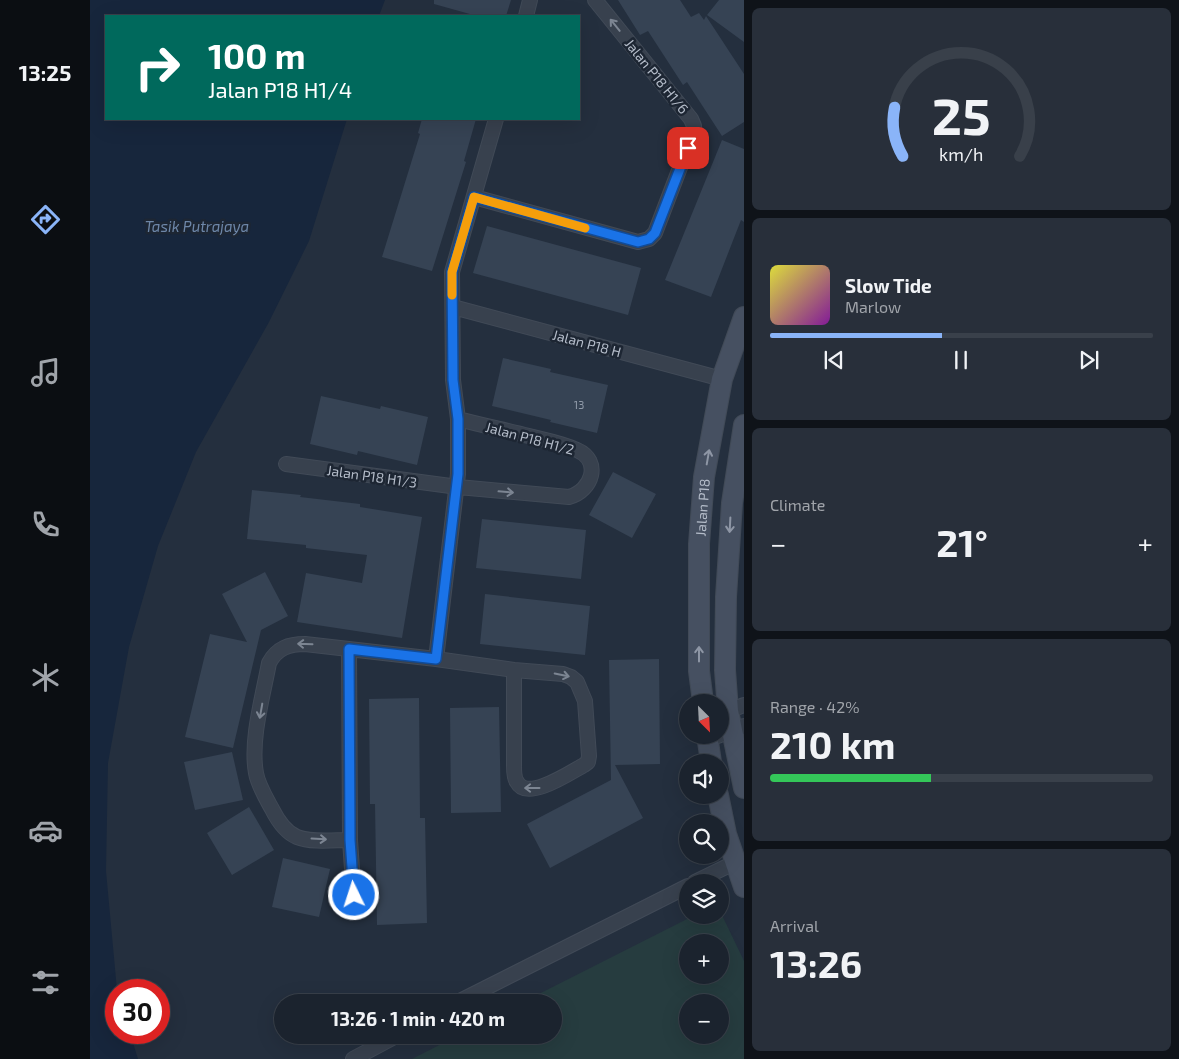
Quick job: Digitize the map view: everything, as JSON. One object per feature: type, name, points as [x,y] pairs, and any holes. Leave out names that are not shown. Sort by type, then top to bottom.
[{"type":"street","points":[[526,15],[530,0]]},
{"type":"street","name":"Jalan P18 H1/6","points":[[474,197],[638,242],[649,239],[655,233],[694,131],[694,126],[691,119],[595,0]]},
{"type":"street","points":[[436,659],[458,487],[458,419],[453,380],[452,272],[496,120]]},
{"type":"street","name":"Jalan P18 H","points":[[453,307],[722,379]]},
{"type":"street","name":"Jalan P18","points":[[702,694],[699,671],[699,544],[704,477],[722,379],[744,317]]},
{"type":"street","name":"Jalan P18 H1/2","points":[[458,419],[561,444],[578,450],[585,455],[591,469],[591,477],[588,485],[576,495],[568,497],[458,487]]},
{"type":"street","points":[[744,425],[732,503],[725,670],[731,710],[738,728],[744,788]]},
{"type":"street","name":"Jalan P18 H1/3","points":[[286,464],[458,487]]},
{"type":"street","points":[[350,840],[298,837],[285,829],[268,803],[256,774],[255,741],[269,663],[274,654],[284,647],[306,644],[514,670],[563,674],[571,677],[577,682],[585,701],[588,762],[541,787],[533,789],[526,789],[516,781],[514,766],[514,670]]},
{"type":"street","points":[[349,649],[350,840],[356,913]]},
{"type":"street","points":[[720,804],[726,834],[744,887]]},
{"type":"street","points":[[711,874],[736,862]]},
{"type":"street","points":[[474,994],[679,891]]},
{"type":"street","points":[[353,1059],[381,1044]]},
{"type":"green space","points":[[679,923],[726,924],[744,961],[744,1059],[412,1059],[441,1044],[562,1044],[562,994],[539,994]]},
{"type":"water","name":"Tasik Putrajaya","points":[[90,0],[385,0],[379,15],[105,15],[105,120],[347,120],[309,241],[269,322],[196,452],[158,546],[129,647],[108,763],[106,871],[116,979],[105,979],[105,1044],[133,1044],[138,1059],[90,1059]]},
{"type":"building","points":[[434,0],[511,0],[506,15],[473,15],[434,4]]},
{"type":"building","points":[[618,0],[680,0],[691,17],[699,13],[704,20],[706,16],[744,74],[744,122],[722,136],[687,82],[683,85],[648,31],[640,35]]},
{"type":"building","points":[[719,0],[744,0],[744,42],[707,15]]},
{"type":"building","points":[[422,120],[476,120],[464,161],[466,162],[432,271],[382,257],[420,134],[418,133]]},
{"type":"building","points":[[722,140],[744,149],[744,222],[741,220],[711,297],[665,280]]},
{"type":"building","points":[[487,226],[641,268],[628,315],[473,273]]},
{"type":"building","points":[[503,358],[551,369],[550,372],[608,385],[597,433],[492,406]]},
{"type":"building","points":[[321,396],[380,409],[381,406],[428,417],[417,465],[358,451],[357,455],[310,444]]},
{"type":"building","points":[[613,472],[656,494],[632,538],[589,515]]},
{"type":"building","points":[[252,490],[360,504],[360,507],[422,517],[402,638],[297,622],[306,573],[362,583],[367,555],[306,548],[306,545],[247,539]]},
{"type":"building","points":[[482,519],[586,530],[581,579],[476,568]]},
{"type":"building","points":[[265,572],[288,616],[261,630],[233,748],[185,737],[210,634],[247,642],[222,594]]},
{"type":"building","points":[[485,594],[590,606],[585,655],[480,644]]},
{"type":"building","points":[[659,659],[660,764],[615,765],[643,818],[550,868],[527,824],[611,780],[609,660]]},
{"type":"building","points":[[419,698],[420,818],[425,818],[427,923],[377,925],[375,804],[370,804],[369,699]]},
{"type":"building","points":[[499,707],[501,812],[451,813],[450,708]]},
{"type":"building","points":[[232,752],[243,800],[195,810],[184,762]]},
{"type":"building","points":[[249,807],[274,850],[232,875],[207,833]]},
{"type":"building","points":[[283,858],[330,869],[319,917],[272,907]]},
{"type":"slow traffic","points":[[452,295],[452,272],[474,197],[585,228]]},
{"type":"route","points":[[354,895],[350,840],[349,649],[436,659],[458,487],[458,419],[453,380],[452,272],[474,197],[638,242],[649,239],[655,233],[688,148]]}]
